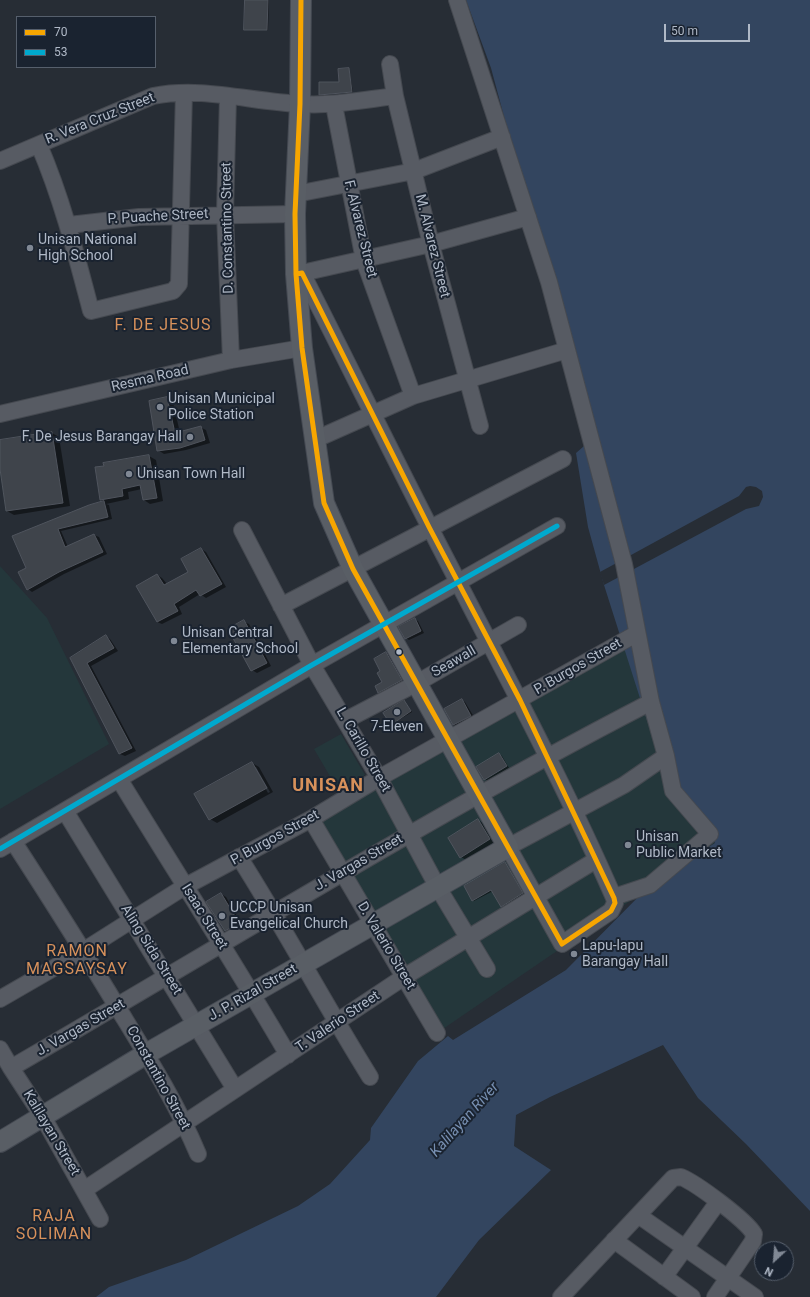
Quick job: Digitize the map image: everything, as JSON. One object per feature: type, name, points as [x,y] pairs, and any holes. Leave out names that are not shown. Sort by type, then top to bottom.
[{"type":"main road","points":[[302,0],[300,104],[295,214],[302,348],[324,503],[353,569],[508,847]]},
{"type":"main road","name":"J. P. Rizal Street","points":[[0,1142],[146,1054],[197,1026],[437,886],[508,847]]},
{"type":"street","points":[[457,0],[549,282],[624,564],[650,702],[666,756],[673,791],[710,834],[650,886],[614,900]]},
{"type":"street","name":"M. Alvarez Street","points":[[390,64],[395,96],[431,244],[480,426]]},
{"type":"street","name":"R. Vera Cruz Street","points":[[0,161],[152,96],[184,93],[300,104],[334,105],[395,96]]},
{"type":"street","points":[[39,145],[55,181],[69,225],[90,311],[176,290],[179,284],[184,93]]},
{"type":"street","name":"D. Constantino Street","points":[[228,96],[225,214],[231,360]]},
{"type":"street","name":"F. Alvarez Street","points":[[334,105],[348,185],[364,260],[412,396]]},
{"type":"street","points":[[296,194],[414,171],[502,137]]},
{"type":"street","name":"P. Puache Street","points":[[69,225],[132,217],[225,214],[295,214]]},
{"type":"street","points":[[528,217],[431,244],[364,260],[299,273],[373,414],[429,527],[520,700],[547,755],[574,813],[596,860],[614,900],[611,911],[562,944],[508,847],[574,813],[624,785],[666,756]]},
{"type":"street","name":"Resma Road","points":[[0,414],[231,360],[302,348]]},
{"type":"street","points":[[314,440],[412,396],[567,350]]},
{"type":"street","points":[[281,606],[563,458]]},
{"type":"street","points":[[6,845],[312,664],[458,583],[556,526]]},
{"type":"street","name":"L. Carillo Street","points":[[242,530],[312,664],[346,720],[410,833],[437,886],[487,969]]},
{"type":"street","name":"Seawall","points":[[346,720],[417,683],[518,625]]},
{"type":"street","name":"P. Burgos Street","points":[[0,1000],[83,951],[131,919],[184,887],[311,819],[379,778],[448,741],[636,634]]},
{"type":"street","name":"J. Vargas Street","points":[[11,1068],[168,977],[274,912],[410,833],[547,755],[650,702]]},
{"type":"street","name":"Isaac Street","points":[[119,779],[184,887],[252,994],[288,1056]]},
{"type":"street","name":"Aling Sida Street","points":[[65,811],[168,977],[235,1090]]},
{"type":"street","name":"D. Valerio Street","points":[[311,819],[437,1033]]},
{"type":"street","name":"Constantino Street","points":[[6,845],[83,951],[146,1054],[185,1122],[198,1154]]},
{"type":"street","points":[[239,857],[274,912],[336,1022],[370,1077]]},
{"type":"street","name":"T. Valerio Street","points":[[84,1190],[185,1122],[288,1056],[404,977],[596,860]]},
{"type":"street","name":"Kalilayan Street","points":[[0,1048],[11,1068],[43,1117],[100,1219]]},
{"type":"street","points":[[569,1294],[614,1240],[677,1177],[684,1178],[718,1202],[754,1234],[753,1241],[715,1297]]},
{"type":"street","points":[[664,1277],[718,1202]]},
{"type":"street","points":[[638,1215],[755,1297]]},
{"type":"street","points":[[614,1240],[692,1297]]},
{"type":"green space","points":[[0,566],[47,618],[109,744],[0,809]]},
{"type":"green space","points":[[636,634],[715,843],[437,1033],[311,819]]},
{"type":"green space","points":[[341,734],[365,775],[338,790],[314,749]]},
{"type":"water","name":"Kalilayan River","points":[[466,0],[810,0],[810,1211],[746,1144],[698,1098],[663,1045],[550,1097],[516,1115],[514,1146],[551,1170],[479,1240],[436,1297],[96,1297],[109,1287],[186,1260],[298,1206],[330,1184],[370,1140],[371,1128],[418,1061],[448,1036],[453,1040],[566,970],[650,885],[715,843],[710,834],[673,791],[652,736],[604,585],[588,527],[576,453],[591,440],[491,68]]},
{"type":"pier","points":[[746,487],[756,487],[762,491],[763,497],[759,506],[746,509],[604,585],[600,572],[739,496]]},
{"type":"building","points":[[245,0],[268,0],[267,30],[244,30]]},
{"type":"building","points":[[349,68],[352,92],[319,95],[319,82],[339,82],[338,69]]},
{"type":"building","points":[[167,397],[175,433],[201,426],[205,440],[180,448],[157,451],[149,401]]},
{"type":"building","points":[[52,432],[63,503],[6,511],[0,469],[0,440]]},
{"type":"building","name":"Unisan Town Hall","points":[[149,455],[157,498],[143,500],[140,485],[122,489],[123,496],[100,500],[95,467],[104,466],[103,463]]},
{"type":"building","points":[[104,501],[108,517],[58,529],[65,547],[94,534],[103,552],[59,572],[27,590],[18,572],[26,568],[12,536],[89,505]]},
{"type":"building","points":[[201,548],[222,584],[200,596],[196,590],[174,604],[178,611],[157,622],[136,586],[157,574],[164,585],[188,572],[181,559]]},
{"type":"building","points":[[415,618],[421,631],[405,639],[398,627]]},
{"type":"building","points":[[244,620],[267,663],[251,671],[228,629]]},
{"type":"building","points":[[106,635],[114,648],[87,663],[132,748],[119,754],[70,658]]},
{"type":"building","points":[[386,652],[402,680],[378,693],[375,686],[382,682],[377,673],[380,671],[374,659]]},
{"type":"building","points":[[462,699],[471,716],[453,725],[444,709]]},
{"type":"building","name":"7-Eleven","points":[[404,700],[411,711],[391,725],[383,713]]},
{"type":"building","points":[[499,753],[507,766],[484,780],[476,767]]},
{"type":"building","points":[[252,762],[267,788],[209,820],[194,794]]},
{"type":"building","points":[[478,819],[490,839],[460,858],[448,838]]},
{"type":"building","points":[[505,862],[523,893],[501,907],[491,890],[472,901],[464,886]]},
{"type":"building","name":"UCCP Unisan Evangelical Church","points":[[221,893],[239,923],[225,931],[206,902]]},
{"type":"transit line","name":"70","points":[[296,274],[302,273],[429,527],[520,700],[614,898],[615,903],[611,911],[562,944],[353,569],[324,503],[302,348],[296,274],[295,214],[300,104],[301,0]]},
{"type":"transit line","name":"53","points":[[0,849],[312,665],[557,526]]},
{"type":"place","name":"Unisan National High School","points":[[30,248]]},
{"type":"place","name":"Unisan Municipal Police Station","points":[[160,407]]},
{"type":"place","name":"F. De Jesus Barangay Hall","points":[[190,437]]},
{"type":"place","name":"Unisan Town Hall","points":[[129,474]]},
{"type":"place","name":"Unisan Central Elementary School","points":[[174,641]]},
{"type":"place","name":"7-Eleven","points":[[397,712]]},
{"type":"place","name":"Unisan Public Market","points":[[628,845]]},
{"type":"place","name":"UCCP Unisan Evangelical Church","points":[[222,916]]},
{"type":"place","name":"Lapu-lapu Barangay Hall","points":[[574,954]]},
{"type":"district","name":"F. DE JESUS","points":[[163,326]]},
{"type":"district","name":"UNISAN","points":[[328,786]]},
{"type":"district","name":"RAMON MAGSAYSAY","points":[[77,961]]},
{"type":"district","name":"RAJA SOLIMAN","points":[[54,1226]]}]
